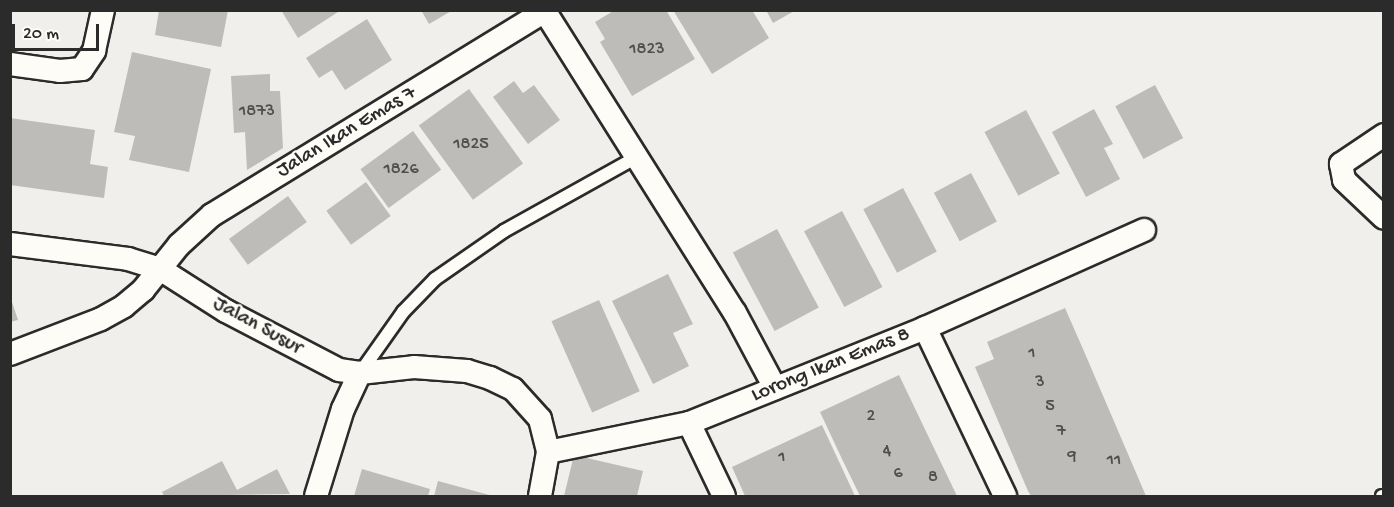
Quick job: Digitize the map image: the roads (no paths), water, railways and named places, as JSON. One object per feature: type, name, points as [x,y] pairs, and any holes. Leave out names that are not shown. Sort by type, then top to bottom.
[{"type":"street","points":[[10,64],[60,71],[82,69],[94,51],[104,10]]},
{"type":"street","points":[[545,11],[735,313],[775,388]]},
{"type":"street","name":"Jalan Ikan Emas 7","points":[[10,354],[116,311],[143,290],[179,245],[212,216],[545,11]]},
{"type":"street","points":[[1383,135],[1341,164],[1344,180],[1383,218]]},
{"type":"street","name":"Lorong Ikan Emas 8","points":[[548,452],[689,423],[925,328],[1144,230]]},
{"type":"street","name":"Jalan Susur","points":[[10,244],[128,259],[160,269],[306,355],[339,370],[360,373],[414,367],[467,371],[490,378],[527,402],[540,419],[548,452]]},
{"type":"street","points":[[925,328],[1005,496]]},
{"type":"street","points":[[315,496],[343,409],[360,373]]},
{"type":"street","points":[[689,423],[724,496]]},
{"type":"street","points":[[540,496],[548,452]]},
{"type":"lane","points":[[360,373],[403,312],[435,279],[504,231],[637,157]]}]
